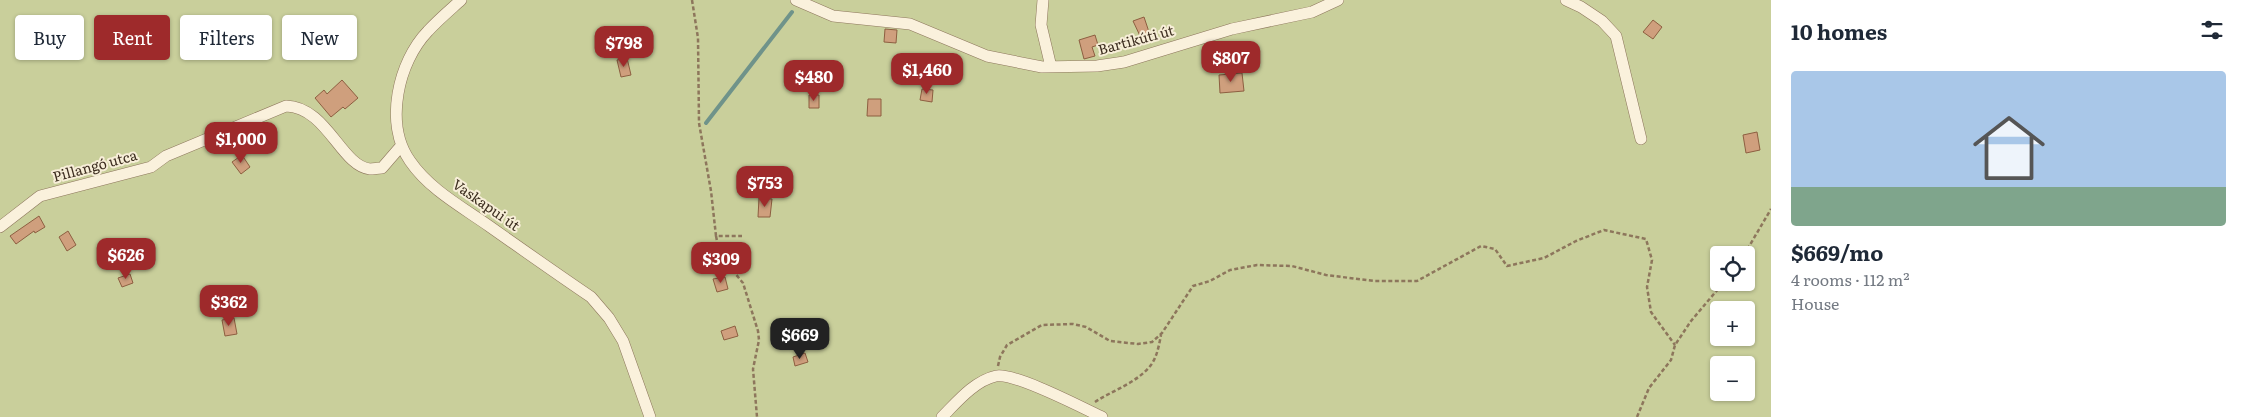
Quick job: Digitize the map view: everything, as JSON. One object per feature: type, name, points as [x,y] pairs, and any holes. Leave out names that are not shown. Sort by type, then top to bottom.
[{"type":"street","name":"Vaskapui út","points":[[461,0],[427,31],[416,47],[406,68],[400,89],[397,114],[401,146],[410,162],[440,192],[592,298],[609,318],[623,341],[650,417]]},
{"type":"street","name":"Bartikúti út","points":[[796,0],[833,16],[910,24],[987,56],[1014,63],[1051,67],[1096,66],[1124,62],[1232,28],[1312,12],[1338,0]]},
{"type":"street","points":[[1043,0],[1041,25],[1051,67]]},
{"type":"street","points":[[1566,0],[1582,7],[1602,22],[1616,36],[1641,139]]},
{"type":"street","name":"Pillangó utca","points":[[0,227],[40,196],[151,167],[166,156],[286,106],[299,106],[309,112],[357,163],[369,169],[382,168],[401,146]]},
{"type":"street","points":[[942,417],[972,389],[984,380],[998,375],[1014,377],[1102,417]]},
{"type":"path","points":[[692,0],[698,38],[699,123],[711,191],[716,236],[720,255],[742,283],[758,331],[753,369],[757,417]]},
{"type":"path","points":[[1749,246],[1771,210]]},
{"type":"path","points":[[998,375],[1000,357],[1007,344],[1042,325],[1073,324],[1086,327],[1110,341],[1138,344],[1152,342],[1162,333],[1193,286],[1230,270],[1257,265],[1292,266],[1326,275],[1374,281],[1417,281],[1481,246],[1496,249],[1507,266],[1544,258],[1576,241],[1604,230],[1646,240],[1652,260],[1646,287],[1651,312],[1675,345]]},
{"type":"path","points":[[716,236],[742,236]]},
{"type":"path","points":[[1637,417],[1649,388],[1671,360],[1675,345],[1691,321],[1716,291]]},
{"type":"path","points":[[1086,409],[1097,400],[1124,386],[1151,366],[1162,333]]},
{"type":"green space","points":[[0,0],[1771,0],[1771,417],[0,417]]},
{"type":"building","points":[[1144,17],[1150,35],[1141,38],[1133,21]]},
{"type":"building","points":[[1653,20],[1662,27],[1653,39],[1643,32]]},
{"type":"building","points":[[885,29],[897,30],[896,43],[884,42]]},
{"type":"building","points":[[1095,35],[1098,45],[1092,47],[1095,56],[1084,59],[1079,40]]},
{"type":"building","points":[[627,58],[631,75],[621,77],[617,60]]},
{"type":"building","points":[[1242,73],[1244,91],[1220,93],[1219,75]]},
{"type":"building","points":[[342,80],[358,98],[345,109],[343,107],[331,117],[315,98],[324,90],[327,94]]},
{"type":"building","points":[[922,89],[933,90],[932,102],[920,100]]},
{"type":"building","points":[[809,95],[819,95],[819,108],[809,108]]},
{"type":"building","points":[[868,99],[881,99],[881,116],[867,116]]},
{"type":"building","points":[[1757,132],[1760,150],[1746,153],[1743,135]]},
{"type":"building","points":[[242,155],[250,167],[241,174],[232,162]]},
{"type":"building","points":[[759,198],[772,199],[770,217],[758,217]]},
{"type":"building","points":[[39,216],[45,227],[35,233],[34,231],[16,244],[10,236]]},
{"type":"building","points":[[68,231],[76,245],[67,251],[59,237]]},
{"type":"building","points":[[130,274],[133,283],[122,287],[118,278]]},
{"type":"building","points":[[725,277],[728,289],[717,292],[713,279]]},
{"type":"building","points":[[234,318],[237,334],[225,336],[222,320]]},
{"type":"building","points":[[735,326],[738,336],[724,340],[721,331]]},
{"type":"building","points":[[805,353],[808,362],[795,366],[793,357]]},
{"type":"waterway","points":[[706,123],[792,12]]}]
